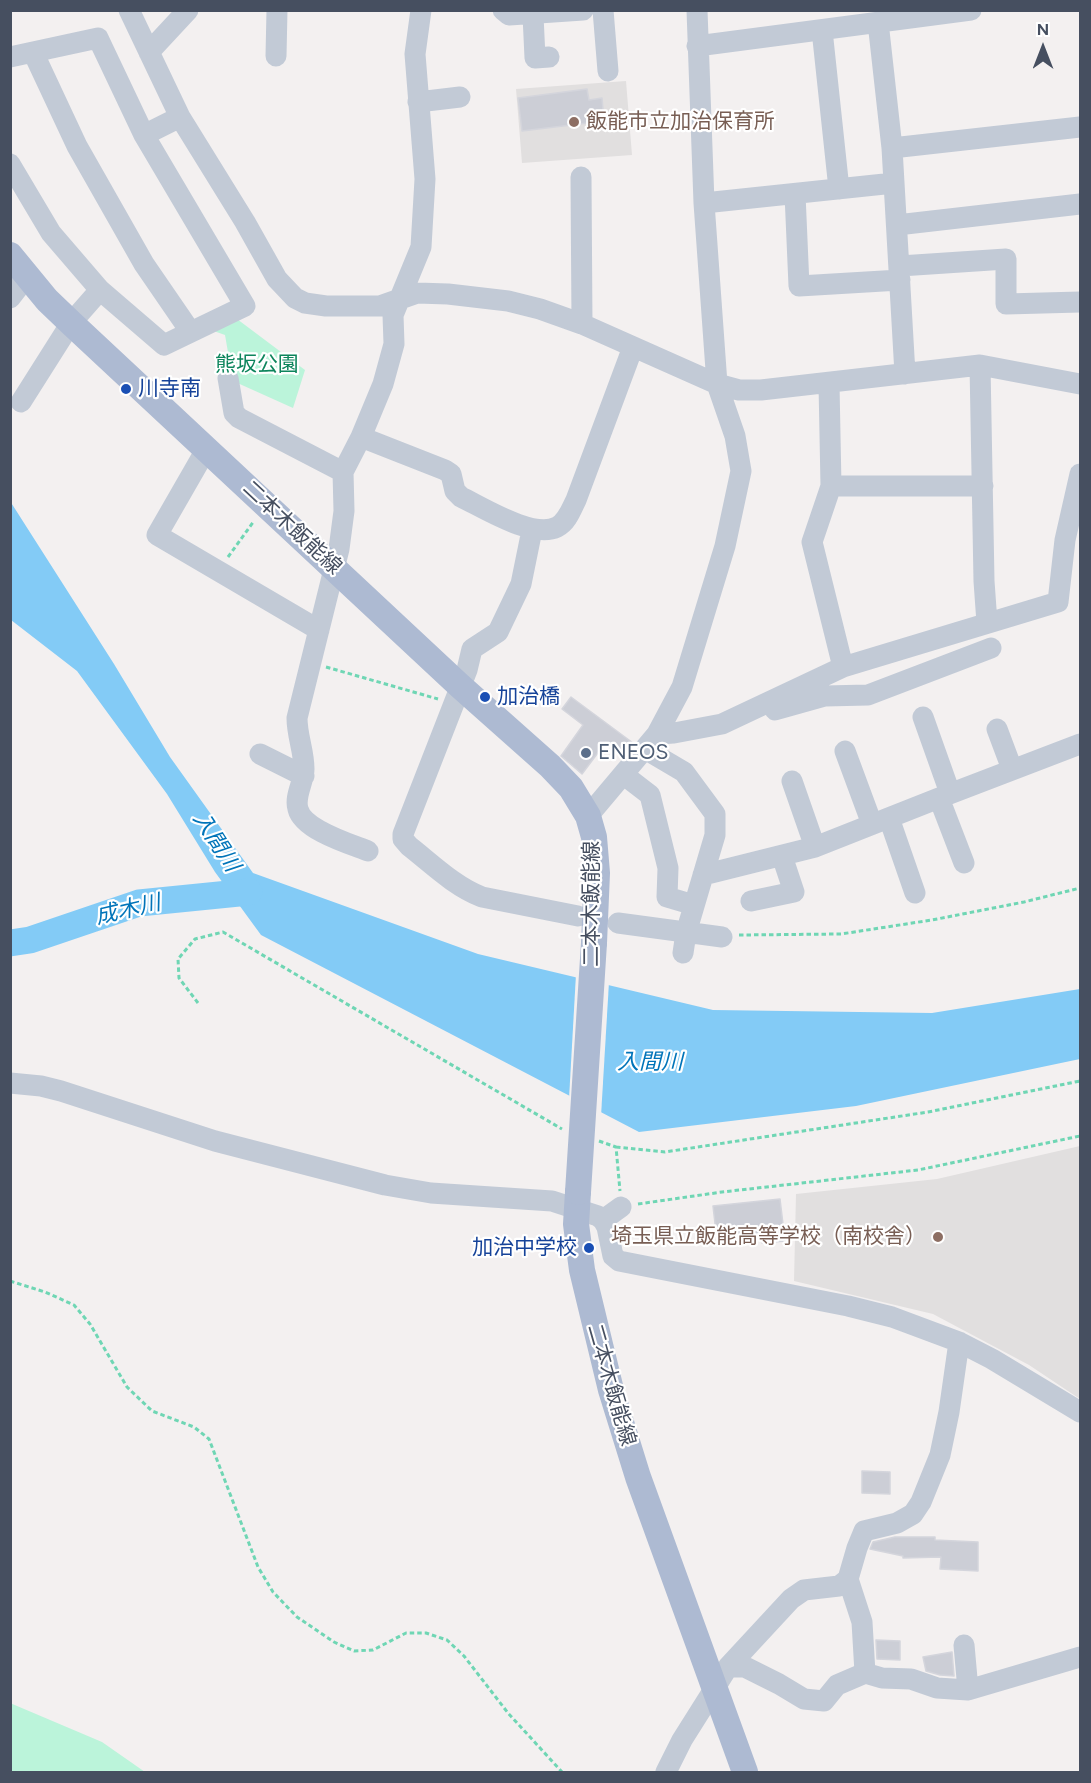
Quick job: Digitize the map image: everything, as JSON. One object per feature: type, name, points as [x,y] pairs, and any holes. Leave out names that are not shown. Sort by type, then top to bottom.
[{"type":"main road","name":"二本木飯能線","points":[[10,255],[71,323],[334,568],[457,695],[550,766],[571,788],[588,816],[594,837],[596,857],[594,943],[577,1201],[577,1235],[582,1270],[611,1390],[638,1477],[745,1773]]},
{"type":"street","points":[[129,10],[180,117],[245,222],[277,279],[295,298],[305,303],[326,306],[380,306],[417,293],[508,301],[540,309],[582,324],[717,384],[739,390],[829,384],[980,365],[1080,384]]},
{"type":"street","points":[[149,52],[188,10]]},
{"type":"street","points":[[276,56],[277,10]]},
{"type":"street","points":[[368,852],[328,835],[304,821],[298,809],[298,793],[304,776],[304,763],[297,732],[297,718],[339,549],[343,525],[343,472],[361,437],[391,358],[394,344],[393,315],[421,247],[425,178],[416,54],[421,10]]},
{"type":"street","points":[[503,10],[508,15],[583,10]]},
{"type":"street","points":[[603,10],[608,71]]},
{"type":"street","points":[[588,816],[651,742],[682,687],[725,546],[741,471],[735,436],[717,384],[704,203],[697,10]]},
{"type":"street","points":[[697,46],[970,10]]},
{"type":"street","points":[[533,15],[535,58],[549,57]]},
{"type":"street","points":[[878,22],[892,148],[905,374]]},
{"type":"street","points":[[822,30],[839,189]]},
{"type":"street","points":[[10,57],[98,38],[144,135],[244,306],[164,345],[100,290],[51,233],[10,164]]},
{"type":"street","points":[[33,52],[77,146],[144,264],[190,331]]},
{"type":"street","points":[[418,102],[460,97]]},
{"type":"street","points":[[144,135],[180,117]]},
{"type":"street","points":[[892,148],[1080,127]]},
{"type":"street","points":[[581,177],[582,324]]},
{"type":"street","points":[[704,203],[894,183]]},
{"type":"street","points":[[795,194],[799,286],[1006,259],[1006,304],[1080,302]]},
{"type":"street","points":[[897,225],[1080,204]]},
{"type":"street","points":[[10,298],[27,276]]},
{"type":"street","points":[[21,402],[71,323],[100,290]]},
{"type":"street","points":[[361,437],[446,470],[451,474],[455,491],[461,498],[532,530],[545,531],[557,527],[566,520],[594,454],[633,347]]},
{"type":"street","points":[[980,365],[984,581],[987,623]]},
{"type":"street","points":[[228,378],[234,413],[239,418],[343,472]]},
{"type":"street","points":[[829,384],[831,486],[812,542],[843,667]]},
{"type":"street","points":[[207,448],[157,535],[319,630]]},
{"type":"street","points":[[723,724],[843,667],[1058,602],[1065,540],[1080,474]]},
{"type":"street","points":[[831,486],[983,486]]},
{"type":"street","points":[[532,530],[515,598],[498,632],[472,649],[467,670],[403,834],[404,839],[458,885],[470,892],[482,897],[578,916]]},
{"type":"street","points":[[651,742],[674,734],[723,724],[825,696],[868,695],[991,648]]},
{"type":"street","points":[[923,717],[964,863]]},
{"type":"street","points":[[998,729],[1012,769]]},
{"type":"street","points":[[651,742],[684,772],[722,812],[685,943]]},
{"type":"street","points":[[703,875],[815,848],[944,795],[1080,744]]},
{"type":"street","points":[[845,751],[915,893]]},
{"type":"street","points":[[260,754],[304,776]]},
{"type":"street","points":[[624,775],[650,795],[668,867],[667,897],[694,905]]},
{"type":"street","points":[[792,781],[815,848]]},
{"type":"street","points":[[752,901],[794,892],[782,856]]},
{"type":"street","points":[[618,923],[685,943],[722,937]]},
{"type":"street","points":[[10,1083],[41,1086],[215,1141],[385,1185],[431,1193],[552,1202],[577,1201],[603,1220],[607,1227],[613,1256],[619,1261],[848,1306],[892,1317],[959,1342],[1028,1378],[1080,1412]]},
{"type":"street","points":[[603,1220],[621,1208]]},
{"type":"street","points":[[865,1673],[862,1622],[848,1579],[856,1548],[864,1531],[897,1523],[914,1514],[921,1502],[940,1455],[959,1342]]},
{"type":"street","points":[[666,1773],[682,1740],[728,1667],[791,1599],[804,1590],[839,1586],[848,1579]]},
{"type":"street","points":[[964,1645],[968,1690]]},
{"type":"street","points":[[728,1667],[745,1667],[804,1699],[824,1701],[837,1685],[865,1673],[882,1678],[911,1679],[937,1688],[968,1690],[1080,1657]]},
{"type":"path","points":[[218,571],[266,504]]},
{"type":"path","points":[[311,662],[457,695]]},
{"type":"path","points":[[722,937],[749,933],[842,934],[932,920],[1024,902],[1080,888]]},
{"type":"path","points":[[198,1003],[179,978],[178,959],[195,939],[223,932],[546,1121],[566,1130]]},
{"type":"path","points":[[596,1140],[616,1147],[665,1152],[928,1112],[1080,1081]]},
{"type":"path","points":[[616,1147],[621,1208],[722,1192],[918,1170],[1080,1136]]},
{"type":"path","points":[[10,1281],[45,1292],[74,1305],[90,1324],[127,1387],[152,1411],[194,1427],[209,1439],[258,1567],[273,1592],[297,1617],[334,1642],[354,1651],[373,1650],[406,1633],[426,1633],[447,1640],[464,1656],[508,1713],[562,1773]]},
{"type":"shaded area","name":"飯能市立加治保育所","points":[[626,81],[632,155],[522,163],[516,89]]},
{"type":"shaded area","name":"埼玉県立飯能高等学校（南校舎）","points":[[1080,1146],[1080,1399],[1029,1365],[933,1314],[794,1281],[796,1194],[937,1179]]},
{"type":"green space","name":"熊坂公園","points":[[233,316],[305,370],[293,408],[233,381],[225,335],[208,329]]},
{"type":"green space","points":[[10,1703],[102,1742],[145,1772],[11,1772]]},
{"type":"water","name":"入間川","points":[[10,501],[114,664],[170,757],[253,873],[478,954],[713,1010],[932,1013],[1080,989],[1080,1059],[856,1106],[639,1132],[261,935],[215,872],[167,794],[77,671],[11,620]]},
{"type":"pier","points":[[576,974],[609,982],[601,1116],[569,1099]]},
{"type":"building","points":[[587,89],[589,100],[602,98],[604,121],[522,131],[518,98]]},
{"type":"building","points":[[571,697],[633,743],[623,755],[606,742],[582,774],[561,756],[583,725],[562,709]]},
{"type":"building","points":[[780,1199],[785,1241],[762,1243],[761,1236],[717,1241],[713,1206]]},
{"type":"building","points":[[862,1471],[890,1472],[890,1494],[862,1493]]},
{"type":"building","points":[[895,1537],[935,1537],[935,1540],[978,1542],[978,1571],[940,1569],[941,1557],[903,1558],[903,1556],[870,1549],[873,1542]]},
{"type":"building","points":[[876,1640],[900,1641],[900,1660],[877,1659]]},
{"type":"building","points":[[952,1652],[954,1676],[926,1671],[923,1657]]},
{"type":"waterway","name":"成木川","points":[[10,943],[30,940],[139,903],[249,892]]},
{"type":"place","name":"飯能市立加治保育所","points":[[574,122]]},
{"type":"place","name":"川寺南","points":[[126,389]]},
{"type":"place","name":"加治橋","points":[[485,697]]},
{"type":"place","name":"ENEOS","points":[[586,753]]},
{"type":"place","name":"埼玉県立飯能高等学校（南校舎）","points":[[938,1237]]},
{"type":"place","name":"加治中学校","points":[[589,1248]]}]
